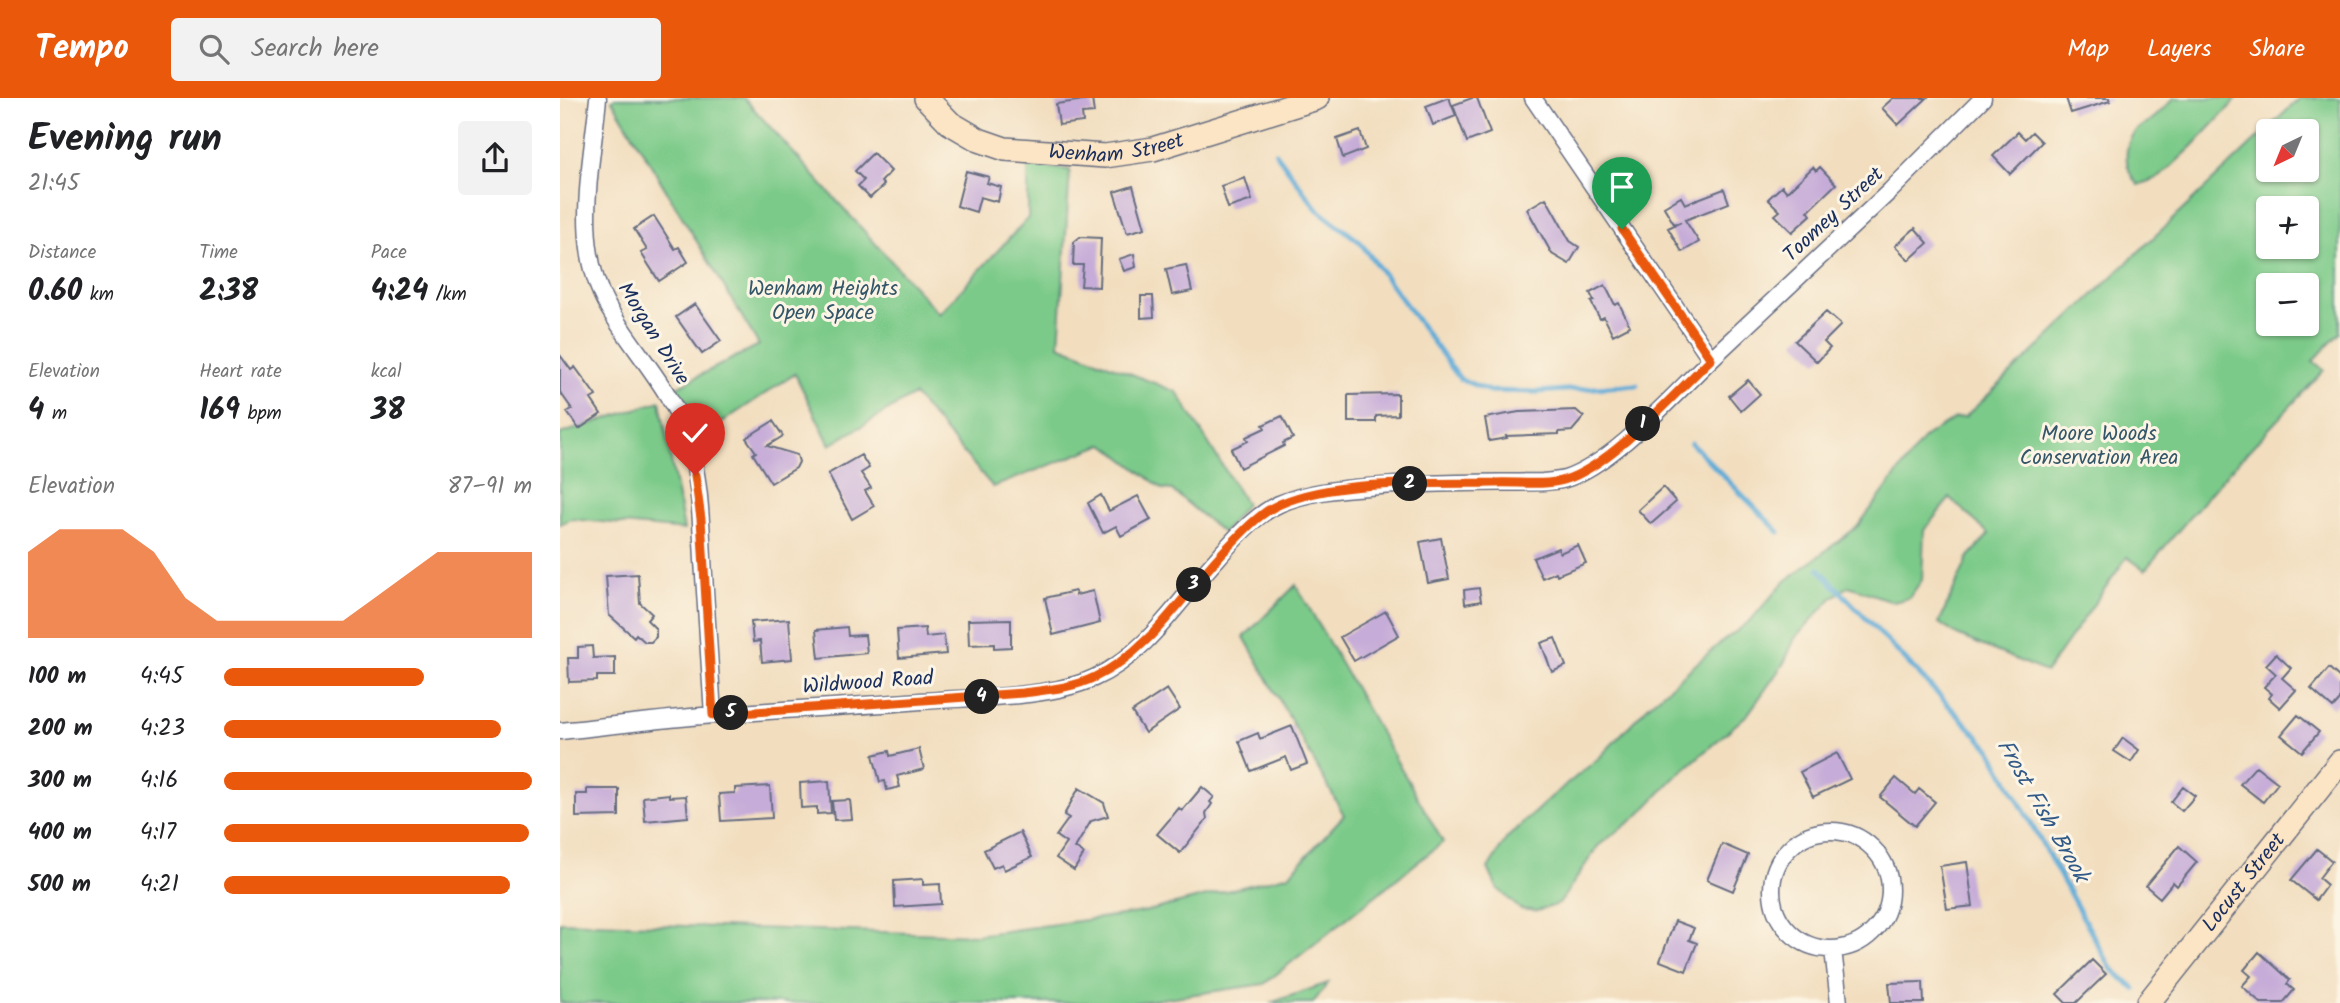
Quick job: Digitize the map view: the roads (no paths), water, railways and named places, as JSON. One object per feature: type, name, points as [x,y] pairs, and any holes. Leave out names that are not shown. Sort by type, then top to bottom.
[{"type":"main road","name":"Wenham Street","points":[[926,98],[950,123],[1005,149],[1105,156],[1153,149],[1317,98]]},
{"type":"main road","name":"Locust Street","points":[[2148,1003],[2340,762]]},
{"type":"street","name":"Morgan Drive","points":[[598,98],[587,218],[589,257],[607,306],[679,414],[689,442],[701,519],[713,715]]},
{"type":"street","points":[[1533,98],[1711,359]]},
{"type":"street","name":"Toomey Street","points":[[1711,359],[1890,191],[1983,98]]},
{"type":"street","name":"Wildwood Road","points":[[560,731],[713,715],[1023,693],[1062,688],[1095,678],[1144,642],[1216,560],[1258,518],[1278,505],[1302,496],[1341,489],[1402,484],[1564,480],[1592,467],[1620,446],[1711,359]]},
{"type":"street","points":[[1825,831],[1845,832],[1860,839],[1879,856],[1889,879],[1890,896],[1886,912],[1877,927],[1850,946],[1833,949],[1814,946],[1795,937],[1782,922],[1773,904],[1772,884],[1777,864],[1789,848],[1805,836],[1825,831]]},
{"type":"street","points":[[1833,949],[1839,1003]]},
{"type":"waterway","name":"Frost Fish Brook","points":[[1276,153],[1317,209],[1360,242],[1460,379],[1489,391],[1537,392],[1637,385]]},
{"type":"waterway","name":"Frost Fish Brook","points":[[1691,443],[1779,532]]},
{"type":"waterway","name":"Frost Fish Brook","points":[[1819,569],[1990,749],[2111,968],[2135,989]]},
{"type":"park label","name":"Wenham Heights Open Space","points":[[823,301]]},
{"type":"park label","name":"Moore Woods Conservation Area","points":[[2099,446]]}]
